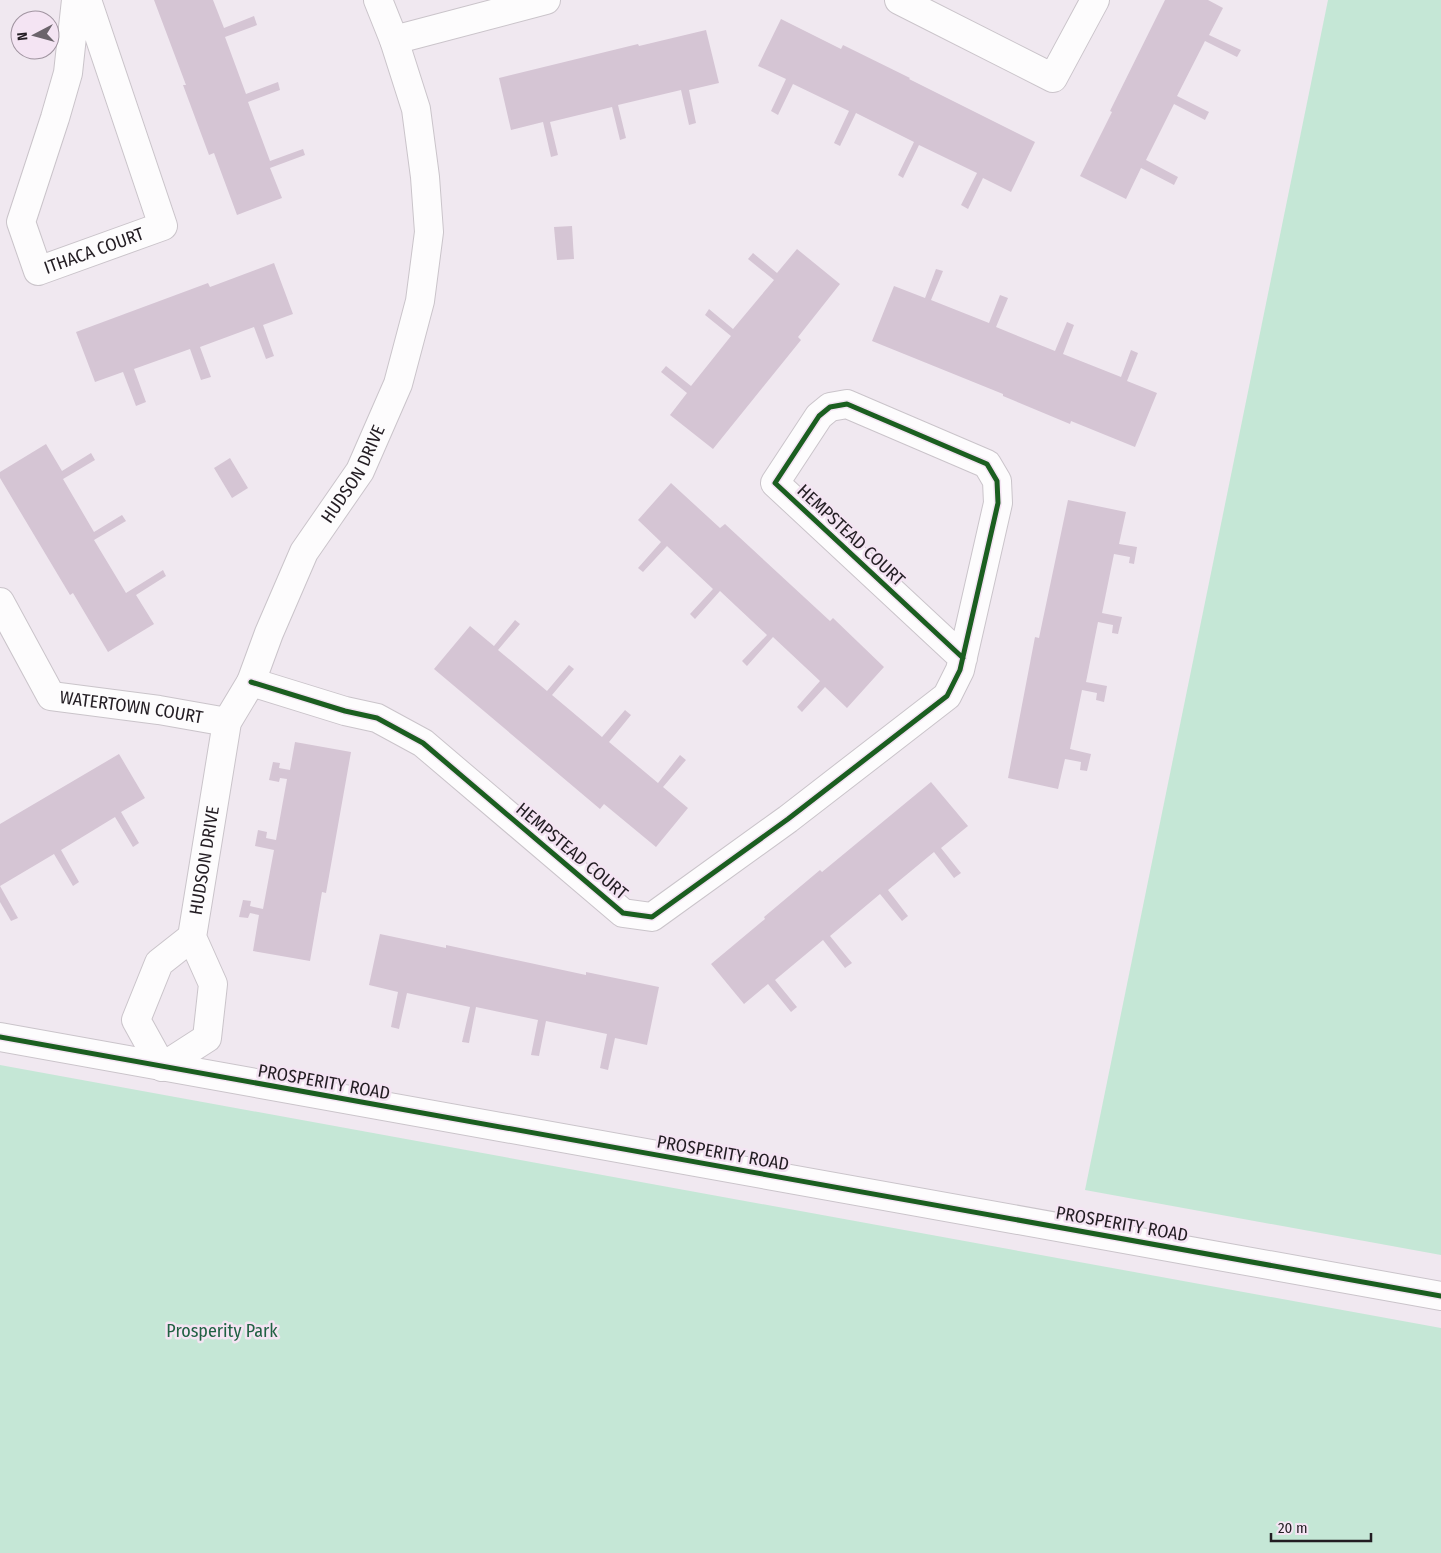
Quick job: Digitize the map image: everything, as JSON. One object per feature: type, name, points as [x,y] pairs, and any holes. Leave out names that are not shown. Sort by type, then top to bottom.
[{"type":"street","name":"ITHACA COURT","points":[[76,0],[68,73],[21,222],[38,271],[163,226],[87,0]]},
{"type":"street","name":"HUDSON DRIVE","points":[[192,937],[159,963],[136,1020],[162,1067],[206,1038],[213,984],[192,937],[227,722],[251,682],[269,633],[304,552],[360,471],[398,384],[420,301],[429,232],[425,177],[416,109],[394,40],[378,0]]},
{"type":"street","points":[[394,40],[546,0]]},
{"type":"street","points":[[899,0],[1053,78],[1095,0]]},
{"type":"street","name":"HEMPSTEAD COURT","points":[[251,682],[344,711],[377,718],[423,743],[623,912],[652,917],[788,819],[947,696],[960,670],[963,658],[998,503],[997,481],[987,464],[847,404],[830,407],[819,416],[775,483],[963,658]]},
{"type":"street","name":"WATERTOWN COURT","points":[[0,602],[51,696],[159,710],[227,722]]},
{"type":"street","name":"PROSPERITY ROAD","points":[[0,1037],[1441,1296]]},
{"type":"green space","points":[[1328,0],[1441,0],[1441,1255],[1085,1190]]},
{"type":"green space","name":"Prosperity Park","points":[[0,1065],[1441,1328],[1441,1553],[0,1553]]},
{"type":"building","points":[[154,0],[213,0],[224,28],[254,16],[257,25],[225,37],[246,94],[278,82],[280,90],[248,102],[270,161],[303,149],[305,155],[270,168],[282,198],[237,215],[214,153],[209,155],[183,85],[186,85]]},
{"type":"building","points":[[1165,0],[1208,0],[1223,8],[1209,35],[1241,50],[1237,57],[1205,41],[1177,96],[1209,112],[1205,120],[1174,104],[1146,160],[1178,177],[1174,185],[1141,168],[1126,199],[1080,176]]},
{"type":"building","points":[[781,19],[841,49],[843,45],[1035,142],[1011,192],[983,178],[968,209],[961,205],[977,173],[919,145],[903,178],[898,175],[914,142],[856,113],[840,146],[834,143],[849,111],[793,84],[778,115],[771,111],[786,79],[758,66]]},
{"type":"building","points":[[706,30],[719,83],[689,90],[696,123],[689,125],[681,90],[618,105],[626,138],[620,140],[612,107],[550,122],[558,155],[551,157],[543,122],[511,130],[499,78],[638,44],[639,46]]},
{"type":"building","points":[[572,226],[574,259],[557,260],[554,227]]},
{"type":"building","points":[[797,249],[840,284],[798,337],[801,340],[713,449],[670,415],[687,393],[661,372],[666,366],[691,386],[731,336],[705,315],[709,309],[733,329],[774,280],[748,259],[753,253],[777,273]]},
{"type":"building","points":[[274,263],[293,314],[263,325],[274,356],[266,359],[254,327],[200,347],[211,377],[201,380],[190,349],[134,369],[146,402],[136,406],[123,372],[95,382],[76,332],[208,283],[210,287]]},
{"type":"building","points":[[936,269],[943,271],[931,300],[989,323],[1000,295],[1008,298],[996,327],[1055,351],[1067,322],[1074,325],[1063,354],[1121,377],[1131,350],[1138,353],[1127,381],[1157,393],[1135,447],[1071,421],[1070,424],[1003,396],[1003,394],[872,341],[894,286],[925,298]]},
{"type":"building","points":[[46,444],[62,471],[91,453],[95,460],[63,479],[94,532],[122,515],[126,521],[94,540],[126,593],[163,570],[166,576],[136,595],[154,624],[108,652],[73,593],[70,595],[0,478],[0,472]]},
{"type":"building","points":[[230,458],[248,488],[232,498],[214,468]]},
{"type":"building","points":[[671,483],[720,528],[725,524],[830,621],[833,618],[884,667],[847,708],[825,687],[802,712],[797,707],[820,681],[773,637],[747,666],[742,661],[767,635],[720,591],[695,619],[690,614],[713,589],[667,546],[643,572],[638,568],[661,542],[638,520]]},
{"type":"building","points":[[1068,500],[1126,512],[1119,544],[1137,547],[1134,564],[1129,563],[1130,557],[1114,554],[1102,613],[1122,617],[1118,634],[1112,633],[1113,625],[1098,622],[1086,682],[1107,686],[1104,702],[1096,700],[1097,693],[1082,690],[1070,749],[1091,754],[1087,771],[1080,770],[1081,762],[1065,759],[1058,789],[1008,778],[1035,637],[1039,638]]},
{"type":"building","points":[[515,620],[520,624],[498,650],[547,691],[569,665],[574,669],[552,695],[602,737],[625,710],[631,715],[609,742],[658,783],[680,755],[686,760],[663,787],[688,808],[656,847],[604,804],[600,809],[434,669],[470,626],[494,646]]},
{"type":"building","points":[[295,742],[351,752],[326,893],[322,892],[310,961],[253,951],[259,915],[250,913],[248,918],[239,917],[243,900],[251,901],[250,906],[263,909],[274,850],[255,846],[258,830],[267,832],[266,838],[276,840],[287,779],[280,778],[279,782],[269,780],[273,762],[280,763],[279,768],[290,770]]},
{"type":"building","points":[[119,754],[145,798],[121,812],[139,843],[133,847],[115,817],[61,850],[79,882],[73,886],[54,854],[0,886],[0,824]]},
{"type":"building","points":[[931,782],[968,826],[941,848],[961,873],[954,878],[934,852],[888,890],[908,916],[902,921],[880,894],[830,936],[852,963],[845,968],[823,940],[775,980],[797,1007],[791,1012],[768,984],[744,1004],[711,964],[820,870],[822,872]]},
{"type":"building","points":[[0,886],[18,918],[11,921],[0,902]]},
{"type":"building","points":[[380,934],[446,948],[446,945],[586,975],[586,972],[659,987],[647,1045],[615,1038],[608,1070],[600,1068],[607,1034],[546,1021],[539,1056],[531,1055],[538,1020],[476,1007],[469,1043],[462,1042],[470,1007],[407,993],[399,1029],[391,1027],[398,992],[369,985]]},
{"type":"cycle path","points":[[251,682],[345,711],[377,718],[423,743],[623,913],[652,917],[788,819],[947,696],[960,670],[998,503],[997,481],[987,464],[847,404],[830,407],[819,416],[775,483],[963,658]]},
{"type":"cycle path","points":[[0,1037],[1441,1296]]}]
